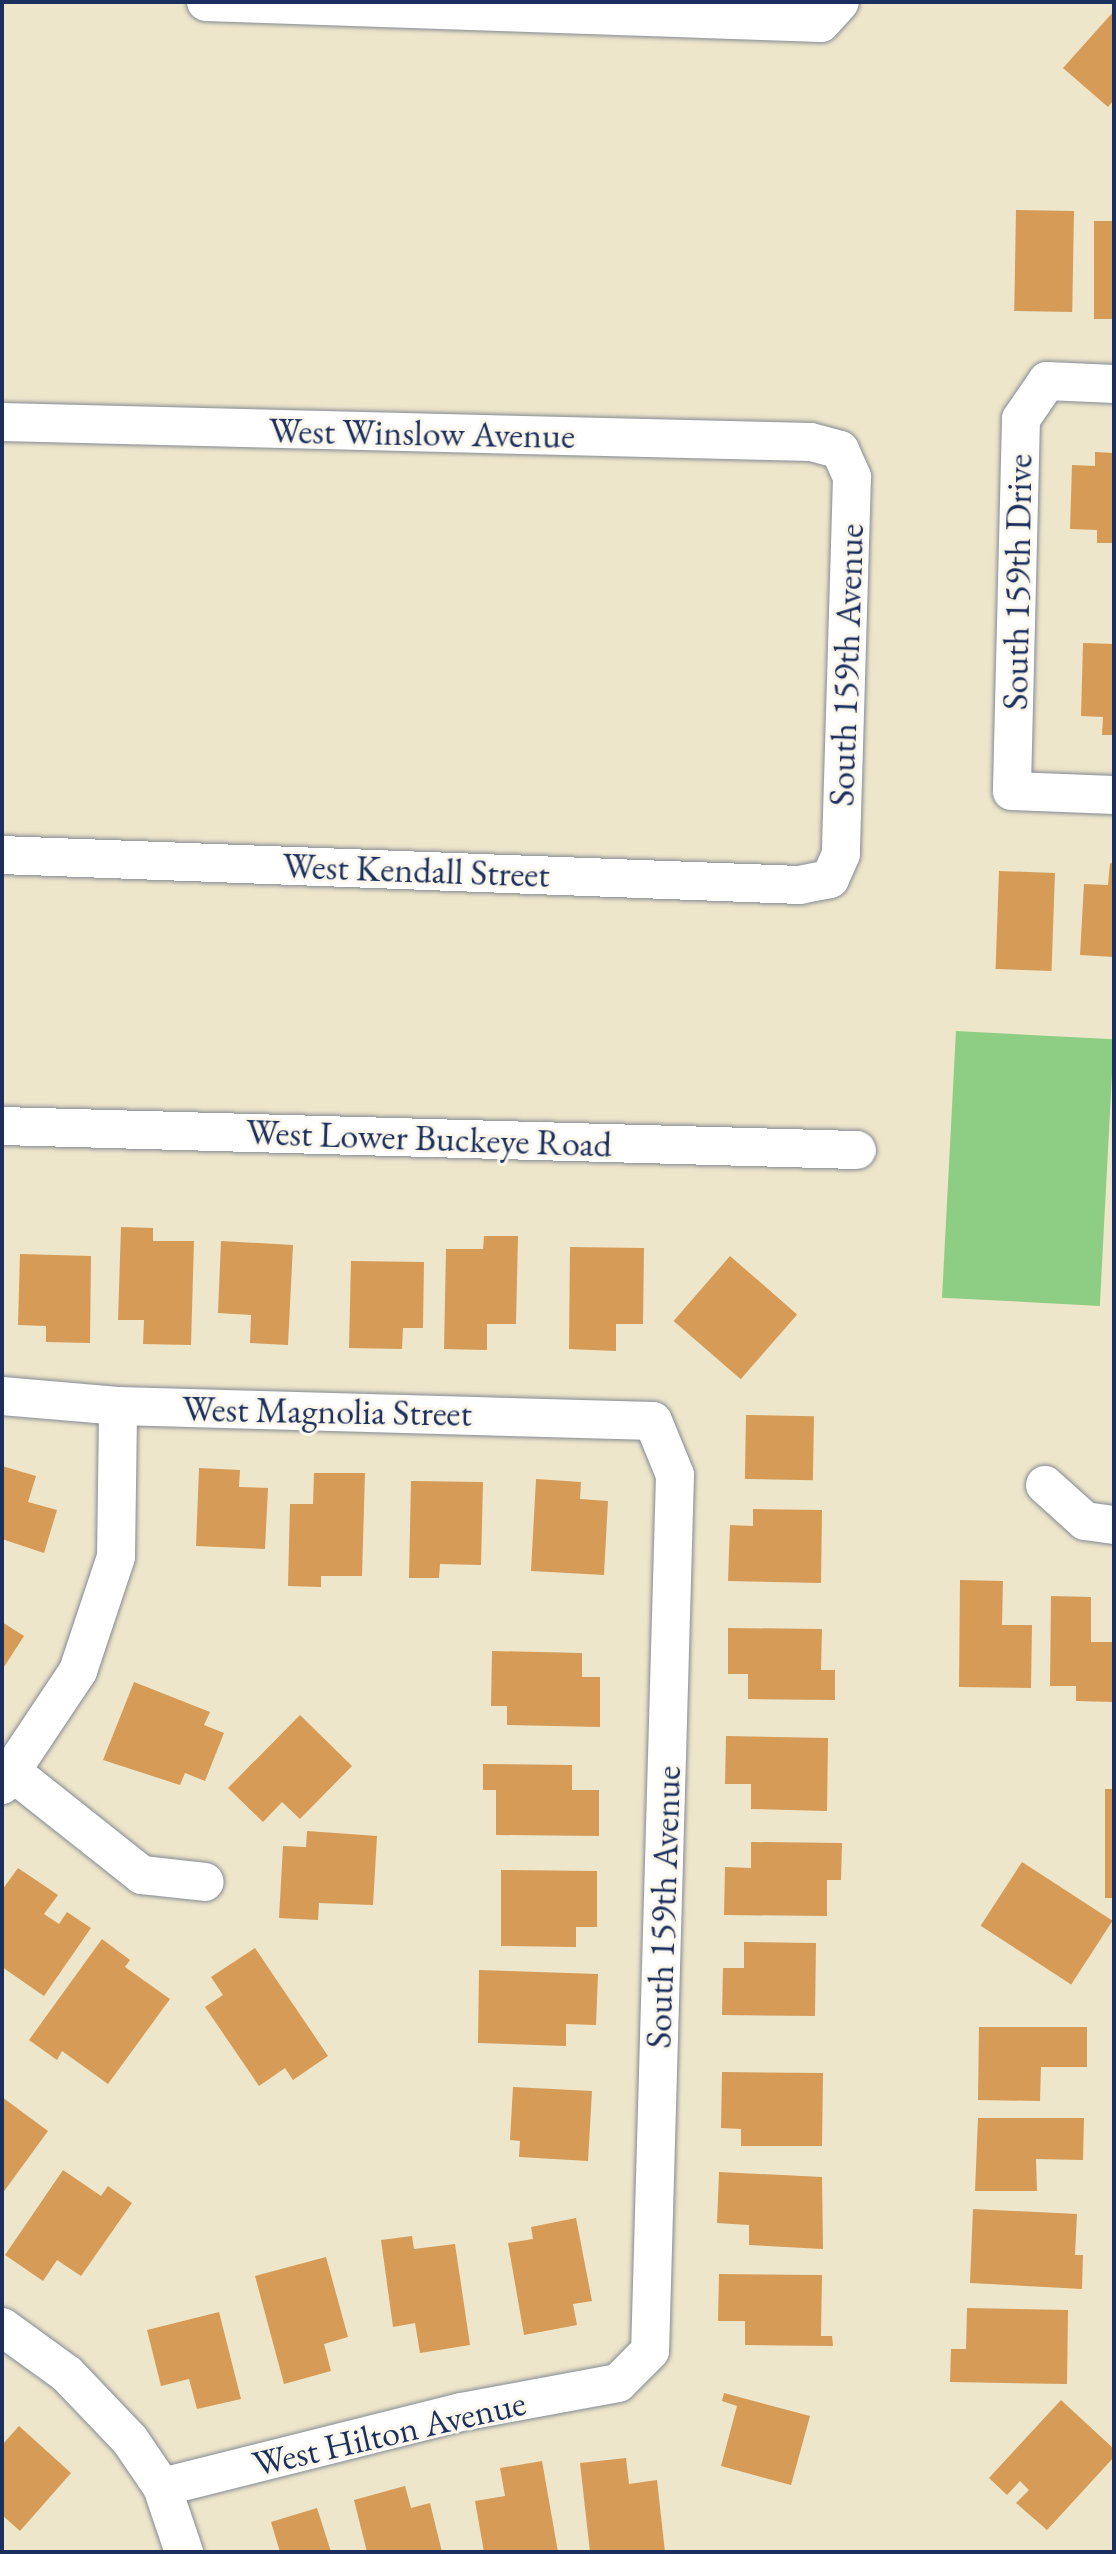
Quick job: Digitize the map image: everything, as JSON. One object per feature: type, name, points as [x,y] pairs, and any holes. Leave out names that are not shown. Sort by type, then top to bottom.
[{"type":"street","points":[[206,2],[831,12]]},
{"type":"street","name":"South 159th Drive","points":[[1114,384],[1047,381],[1021,419],[1012,791],[1114,795]]},
{"type":"street","name":"West Winslow Avenue","points":[[2,422],[811,442],[840,450]]},
{"type":"street","name":"South 159th Avenue","points":[[830,879],[841,854],[852,477],[840,450]]},
{"type":"street","name":"West Kendall Street","points":[[2,855],[800,885],[830,879]]},
{"type":"street","name":"West Lower Buckeye Road","points":[[2,1126],[857,1150]]},
{"type":"street","name":"West Magnolia Street","points":[[2,1396],[118,1406],[653,1421]]},
{"type":"street","points":[[118,1406],[116,1557],[78,1671],[7,1779],[142,1875],[205,1882]]},
{"type":"street","name":"South 159th Avenue","points":[[618,2383],[650,2351],[675,1475],[653,1421]]},
{"type":"street","points":[[1045,1485],[1085,1521],[1114,1525]]},
{"type":"street","points":[[2,2327],[67,2374],[130,2440],[162,2487],[184,2552]]},
{"type":"street","name":"West Hilton Avenue","points":[[162,2487],[461,2412],[618,2383]]},
{"type":"green space","points":[[956,1031],[1114,1039],[1100,1306],[942,1298]]},
{"type":"building","points":[[1114,11],[1114,100],[1108,107],[1063,68]]},
{"type":"building","points":[[1016,210],[1074,211],[1072,312],[1014,311]]},
{"type":"building","points":[[1094,221],[1114,221],[1114,319],[1094,319]]},
{"type":"building","points":[[1095,452],[1114,453],[1114,543],[1097,543],[1097,530],[1070,529],[1072,465],[1095,466]]},
{"type":"building","points":[[1083,643],[1114,644],[1114,735],[1102,735],[1103,717],[1081,716]]},
{"type":"building","points":[[1110,863],[1114,864],[1114,957],[1080,955],[1084,884],[1108,885]]},
{"type":"building","points":[[999,871],[1055,873],[1052,971],[996,969]]},
{"type":"building","points":[[121,1227],[153,1228],[153,1241],[194,1241],[191,1345],[143,1344],[144,1320],[118,1320]]},
{"type":"building","points":[[484,1236],[518,1236],[516,1324],[487,1324],[487,1350],[444,1349],[446,1249],[483,1249]]},
{"type":"building","points":[[221,1241],[293,1245],[288,1345],[250,1343],[251,1315],[218,1313]]},
{"type":"building","points":[[570,1247],[644,1248],[643,1324],[616,1324],[616,1351],[569,1349]]},
{"type":"building","points":[[20,1254],[91,1256],[90,1343],[46,1342],[46,1326],[18,1325]]},
{"type":"building","points":[[730,1256],[797,1314],[741,1379],[674,1321]]},
{"type":"building","points":[[351,1261],[424,1262],[423,1328],[403,1328],[402,1349],[349,1348]]},
{"type":"building","points":[[746,1415],[814,1416],[813,1480],[745,1479]]},
{"type":"building","points":[[2,1466],[36,1476],[28,1502],[57,1510],[44,1553],[2,1539]]},
{"type":"building","points":[[199,1468],[240,1470],[239,1487],[268,1488],[265,1549],[196,1546]]},
{"type":"building","points":[[314,1473],[365,1473],[362,1576],[321,1576],[321,1587],[288,1586],[290,1504],[313,1504]]},
{"type":"building","points":[[536,1479],[581,1482],[580,1499],[608,1501],[604,1575],[531,1571]]},
{"type":"building","points":[[411,1481],[483,1482],[481,1565],[440,1564],[439,1578],[409,1578]]},
{"type":"building","points":[[753,1509],[822,1510],[821,1583],[728,1581],[730,1525],[753,1526]]},
{"type":"building","points":[[960,1580],[1003,1581],[1002,1625],[1032,1625],[1031,1688],[959,1687]]},
{"type":"building","points":[[1051,1596],[1091,1597],[1091,1642],[1114,1642],[1114,1702],[1076,1701],[1076,1686],[1050,1686]]},
{"type":"building","points":[[2,1622],[24,1636],[2,1670]]},
{"type":"building","points":[[728,1628],[822,1629],[821,1670],[835,1670],[835,1700],[748,1699],[748,1674],[728,1674]]},
{"type":"building","points":[[492,1651],[582,1653],[582,1677],[600,1677],[600,1727],[507,1725],[507,1706],[491,1706]]},
{"type":"building","points":[[134,1682],[210,1712],[204,1725],[224,1733],[205,1781],[185,1773],[180,1785],[103,1760]]},
{"type":"building","points":[[300,1715],[352,1766],[300,1819],[282,1802],[263,1822],[228,1788]]},
{"type":"building","points":[[726,1736],[828,1738],[827,1811],[751,1809],[751,1784],[725,1784]]},
{"type":"building","points":[[483,1764],[572,1765],[572,1790],[599,1790],[599,1836],[496,1835],[496,1790],[483,1790]]},
{"type":"building","points":[[1105,1789],[1114,1789],[1114,1898],[1105,1898]]},
{"type":"building","points":[[307,1831],[377,1836],[373,1905],[319,1903],[318,1920],[279,1918],[283,1846],[306,1847]]},
{"type":"building","points":[[751,1842],[842,1843],[841,1880],[827,1880],[827,1916],[724,1915],[725,1867],[751,1868]]},
{"type":"building","points":[[1022,1862],[1113,1921],[1071,1985],[981,1926]]},
{"type":"building","points":[[18,1868],[58,1895],[44,1914],[59,1924],[67,1912],[91,1928],[44,1996],[2,1967],[2,1890]]},
{"type":"building","points":[[501,1870],[597,1871],[597,1927],[576,1927],[576,1947],[501,1946]]},
{"type":"building","points":[[102,1939],[130,1960],[125,1967],[170,1999],[108,2084],[62,2051],[57,2060],[29,2040]]},
{"type":"building","points":[[744,1942],[816,1943],[815,2016],[722,2015],[723,1968],[744,1968]]},
{"type":"building","points":[[255,1948],[328,2056],[293,2080],[285,2068],[259,2086],[205,2007],[223,1995],[211,1977]]},
{"type":"building","points":[[479,1970],[598,1974],[596,2025],[566,2024],[566,2046],[478,2043]]},
{"type":"building","points":[[979,2027],[1087,2027],[1087,2067],[1041,2067],[1040,2101],[978,2100]]},
{"type":"building","points":[[722,2072],[823,2073],[822,2146],[741,2146],[741,2129],[721,2128]]},
{"type":"building","points":[[513,2087],[592,2091],[588,2161],[519,2157],[520,2141],[510,2140]]},
{"type":"building","points":[[2,2097],[48,2131],[2,2194]]},
{"type":"building","points":[[978,2118],[1084,2118],[1083,2160],[1036,2159],[1037,2191],[975,2191]]},
{"type":"building","points":[[63,2170],[101,2196],[108,2186],[132,2203],[81,2276],[57,2260],[43,2281],[5,2255]]},
{"type":"building","points":[[719,2172],[822,2177],[823,2249],[749,2245],[749,2225],[717,2223]]},
{"type":"building","points":[[973,2209],[1077,2214],[1075,2255],[1083,2255],[1082,2289],[970,2283]]},
{"type":"building","points":[[576,2218],[592,2301],[573,2304],[577,2325],[524,2335],[508,2243],[533,2239],[531,2227]]},
{"type":"building","points":[[412,2236],[414,2249],[455,2244],[470,2345],[420,2353],[415,2323],[393,2327],[381,2240]]},
{"type":"building","points":[[326,2257],[348,2337],[324,2344],[331,2371],[284,2384],[255,2276]]},
{"type":"building","points":[[719,2274],[822,2275],[821,2336],[832,2336],[833,2346],[745,2345],[745,2321],[718,2321]]},
{"type":"building","points":[[967,2308],[1068,2310],[1067,2384],[950,2382],[951,2349],[966,2349]]},
{"type":"building","points":[[219,2312],[241,2399],[197,2409],[189,2379],[161,2386],[147,2330]]},
{"type":"building","points":[[724,2393],[810,2416],[791,2485],[721,2466],[737,2406],[722,2401]]},
{"type":"building","points":[[1061,2400],[1114,2449],[1114,2457],[1047,2530],[1016,2503],[1029,2490],[1020,2481],[1007,2495],[989,2478]]},
{"type":"building","points":[[19,2426],[71,2473],[20,2531],[2,2515],[2,2445]]},
{"type":"building","points":[[626,2458],[629,2484],[657,2480],[665,2552],[590,2552],[580,2463]]},
{"type":"building","points":[[542,2461],[558,2552],[484,2552],[475,2501],[505,2496],[500,2468]]},
{"type":"building","points":[[405,2486],[411,2508],[430,2503],[442,2552],[367,2552],[354,2500]]},
{"type":"building","points":[[317,2508],[331,2552],[280,2552],[271,2522]]}]
